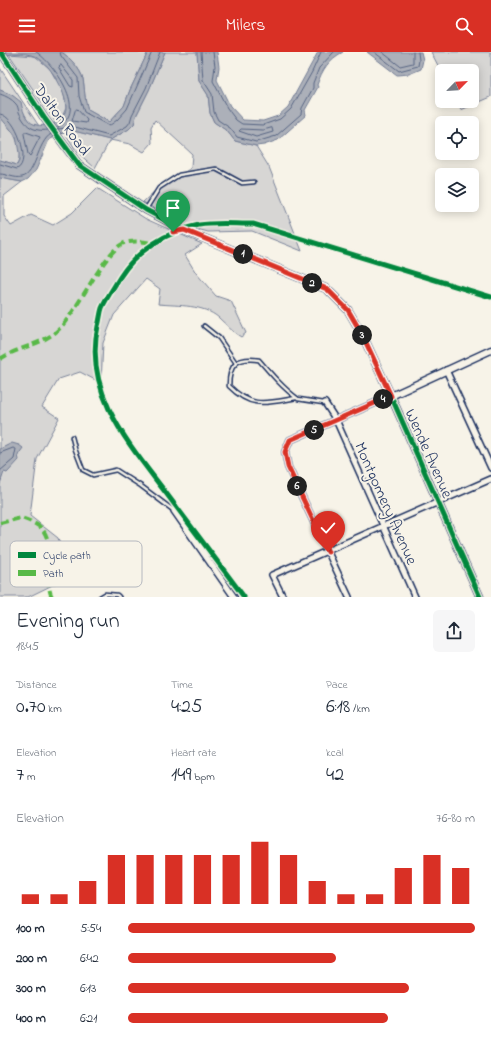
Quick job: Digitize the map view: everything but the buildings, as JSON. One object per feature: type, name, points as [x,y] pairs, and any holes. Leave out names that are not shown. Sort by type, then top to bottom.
[{"type":"street","name":"Dalton Road","points":[[1,52],[45,119],[79,165],[146,210]]},
{"type":"street","name":"Wende Avenue","points":[[146,210],[184,230],[327,289],[351,316],[362,334],[391,396],[480,597]]},
{"type":"street","points":[[348,597],[288,467],[285,452],[290,440],[491,350]]},
{"type":"street","points":[[446,370],[491,468]]},
{"type":"street","name":"Montgomery Avenue","points":[[325,403],[336,420],[414,597]]},
{"type":"street","points":[[283,597],[272,575],[328,552],[491,479]]},
{"type":"street","points":[[174,511],[234,597]]},
{"type":"lane","points":[[146,210],[159,188],[179,175],[216,169],[242,183],[254,182]]},
{"type":"lane","points":[[204,326],[219,338],[236,363]]},
{"type":"lane","points":[[296,398],[287,392],[259,360],[245,358],[236,363],[229,373],[229,386],[238,395],[254,403],[296,398],[325,403]]},
{"type":"lane","points":[[72,437],[83,470],[93,475],[116,470],[141,486],[174,511]]},
{"type":"lane","points":[[100,597],[105,594],[117,595],[119,597]]},
{"type":"shaded area","points":[[61,52],[148,52],[124,106],[109,122],[88,110],[82,75],[68,57]]},
{"type":"shaded area","points":[[165,52],[197,52],[199,81],[208,95],[210,113],[214,122],[227,131],[235,141],[256,146],[269,167],[302,251],[252,231],[208,232],[183,225],[143,202],[156,190],[191,168],[192,154],[155,120],[151,127],[152,143],[144,152],[130,144],[110,140],[129,129],[134,124],[136,116]]},
{"type":"shaded area","points":[[431,52],[491,52],[491,97],[479,102],[479,64],[437,64]]},
{"type":"shaded area","points":[[9,54],[35,56],[50,69],[64,94],[66,108],[60,121],[56,123]]},
{"type":"shaded area","points":[[0,68],[39,126],[30,123],[12,95],[0,90]]},
{"type":"shaded area","points":[[0,117],[9,126],[16,139],[19,152],[17,165],[0,160]]},
{"type":"shaded area","points":[[74,131],[110,140],[95,168],[77,152],[65,133]]},
{"type":"shaded area","points":[[0,178],[22,182],[4,196],[4,216],[11,226],[31,215],[53,225],[72,213],[97,188],[146,219],[202,244],[185,255],[196,273],[216,296],[231,301],[246,333],[241,337],[232,331],[213,313],[206,310],[190,306],[158,304],[160,289],[146,279],[114,315],[103,343],[101,383],[80,372],[59,379],[42,407],[59,418],[37,459],[30,516],[58,538],[59,541],[10,541],[10,587],[48,587],[28,597],[0,597]]},
{"type":"water","points":[[0,52],[61,52],[68,57],[82,75],[88,110],[109,122],[124,106],[148,52],[165,52],[136,116],[134,124],[129,129],[110,140],[74,131],[60,134],[49,140],[36,170],[28,179],[22,182],[0,178],[0,160],[17,165],[19,161],[19,153],[16,136],[0,117],[0,90],[12,95],[21,102],[26,117],[30,122],[39,125],[52,124],[60,121],[66,107],[65,101],[56,78],[51,70],[40,59],[26,54],[0,56]]},
{"type":"water","points":[[197,52],[217,52],[219,67],[217,80],[230,106],[243,120],[263,121],[278,116],[288,107],[318,52],[343,52],[330,62],[321,74],[317,85],[318,87],[305,110],[306,115],[278,140],[256,146],[235,141],[227,131],[214,122],[210,113],[208,95],[199,81]]},
{"type":"water","points":[[367,52],[421,52],[423,60],[421,69],[409,74],[397,75]]},
{"type":"water","points":[[12,443],[23,448],[18,455],[19,460],[7,473],[4,472],[0,484],[0,449]]},
{"type":"marked path","points":[[0,359],[44,340],[57,331],[73,311],[99,270],[116,248],[128,242],[154,243]]},
{"type":"marked path","points":[[0,523],[21,518],[40,527],[48,541]]},
{"type":"marked path","points":[[49,587],[52,597]]},
{"type":"cycle path","points":[[1,52],[45,119],[79,165],[146,210],[184,230],[327,289],[348,310],[362,334],[391,396],[480,597]]},
{"type":"cycle path","points":[[244,597],[124,436],[112,416],[103,395],[97,373],[95,350],[98,326],[101,310],[108,296],[127,267],[135,258],[154,243],[187,228],[199,225],[226,223],[253,224],[491,297]]},
{"type":"route","points":[[173,232],[184,230],[327,289],[348,310],[362,334],[391,396],[290,440],[285,452],[288,467],[328,552]]}]
